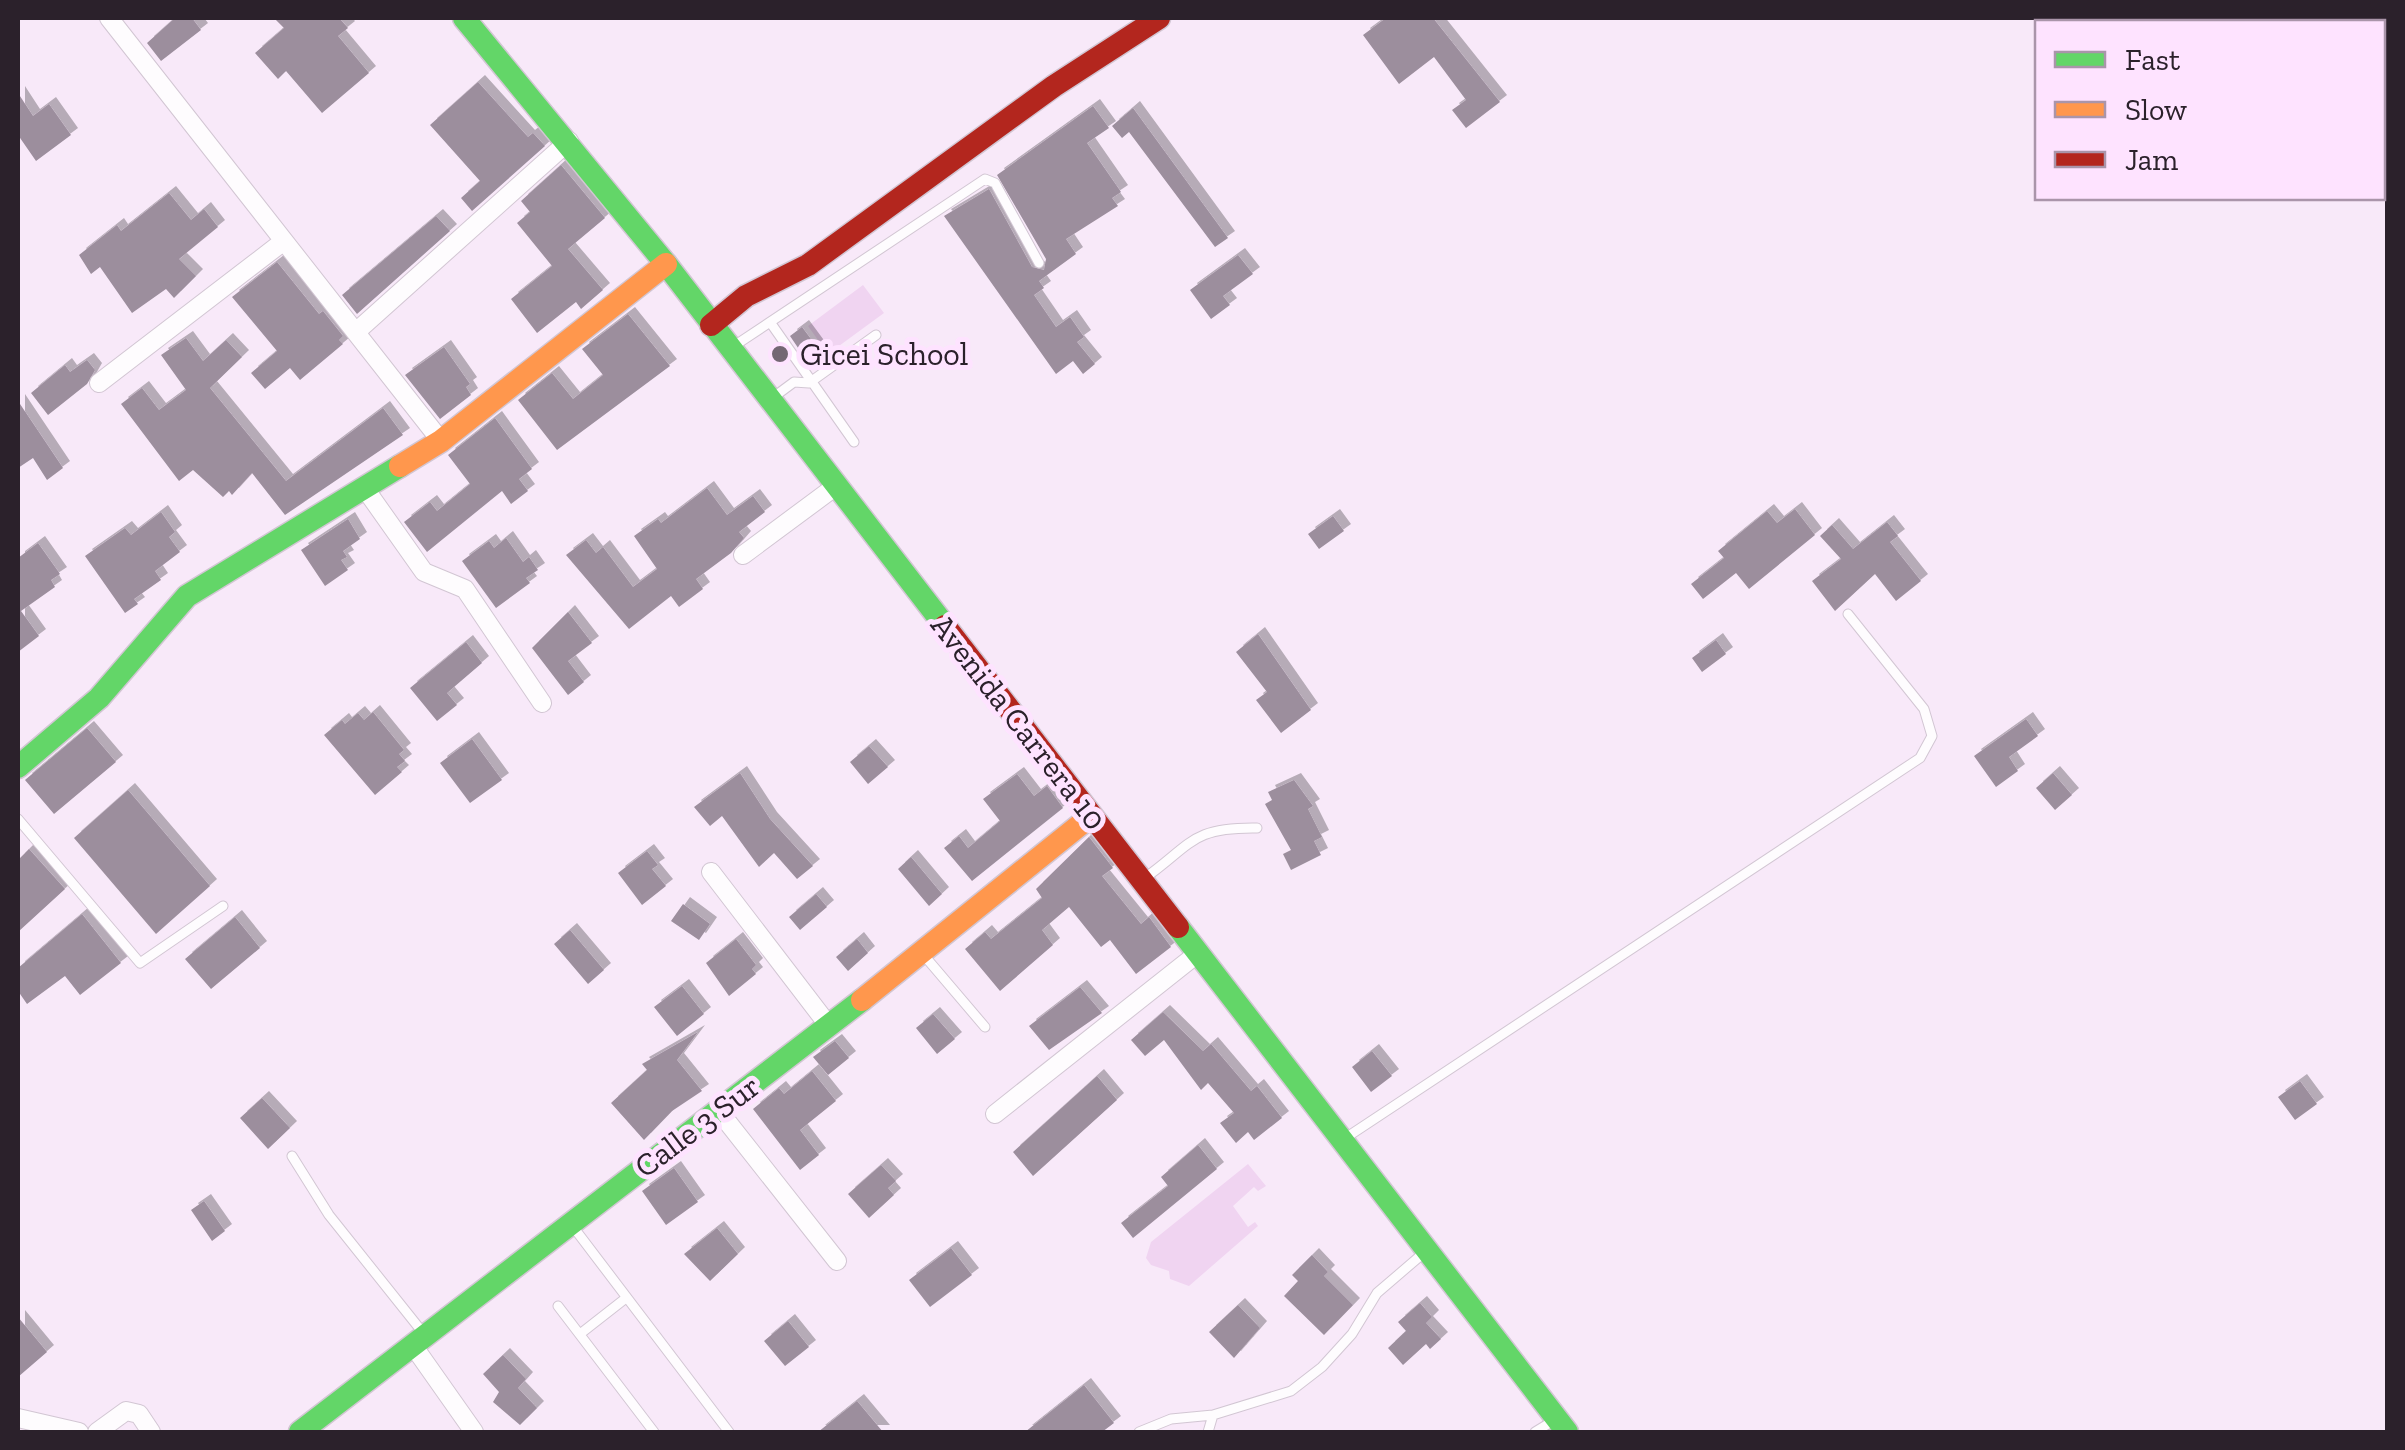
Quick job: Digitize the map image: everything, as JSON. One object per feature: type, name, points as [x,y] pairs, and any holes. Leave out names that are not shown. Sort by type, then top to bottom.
[{"type":"street","points":[[109,18],[441,441]]},
{"type":"street","name":"Avenida Carrera 10","points":[[464,18],[666,264],[728,350],[1561,1426]]},
{"type":"street","points":[[712,325],[746,296],[808,264],[1054,86],[1159,18]]},
{"type":"street","points":[[357,331],[568,142]]},
{"type":"street","points":[[99,383],[284,241]]},
{"type":"street","points":[[18,767],[99,698],[187,596],[441,441],[666,264]]},
{"type":"street","points":[[743,554],[836,486]]},
{"type":"street","points":[[366,490],[424,572],[465,589],[542,703]]},
{"type":"street","name":"Calle 3 Sur","points":[[300,1432],[829,1026],[1091,816]]},
{"type":"street","points":[[711,872],[829,1026]]},
{"type":"street","points":[[995,1114],[1197,954]]},
{"type":"street","points":[[718,1110],[837,1261]]},
{"type":"street","points":[[418,1339],[474,1432]]},
{"type":"street","points":[[96,1432],[126,1411],[139,1414],[151,1432]]},
{"type":"street","points":[[18,1418],[79,1432]]},
{"type":"lane","points":[[728,350],[985,180],[995,183],[1039,263]]},
{"type":"lane","points":[[770,322],[808,382],[854,442]]},
{"type":"lane","points":[[769,401],[794,382],[808,382],[876,334]]},
{"type":"lane","points":[[1342,1141],[1920,758],[1932,736],[1924,709],[1848,614]]},
{"type":"lane","points":[[18,818],[140,963],[223,906]]},
{"type":"lane","points":[[1140,880],[1191,838],[1218,828],[1257,828]]},
{"type":"lane","points":[[921,953],[985,1027]]},
{"type":"lane","points":[[292,1156],[418,1339]]},
{"type":"lane","points":[[570,1222],[729,1432]]},
{"type":"lane","points":[[1139,1432],[1171,1419],[1213,1415],[1291,1391],[1322,1367],[1352,1334],[1377,1293],[1426,1250]]},
{"type":"lane","points":[[580,1334],[626,1298]]},
{"type":"lane","points":[[558,1306],[654,1432]]},
{"type":"lane","points":[[1208,1432],[1213,1415]]},
{"type":"lane","points":[[1535,1432],[1561,1426]]},
{"type":"shaded area","points":[[863,285],[884,313],[828,354],[808,326]]},
{"type":"shaded area","points":[[1248,1164],[1266,1186],[1258,1191],[1254,1187],[1233,1206],[1248,1227],[1255,1222],[1258,1226],[1189,1286],[1170,1279],[1169,1271],[1151,1265],[1146,1258],[1151,1242]]},
{"type":"building","points":[[175,18],[192,18],[201,30],[161,61],[147,43]]},
{"type":"building","points":[[274,18],[339,18],[348,28],[338,36],[369,73],[322,113],[286,71],[278,79],[255,53],[284,28]]},
{"type":"building","points":[[1386,18],[1433,18],[1500,102],[1466,128],[1452,110],[1466,100],[1434,57],[1399,84],[1363,35]]},
{"type":"building","points":[[478,82],[528,137],[533,133],[545,146],[472,211],[461,198],[480,181],[430,125]]},
{"type":"building","points":[[18,93],[33,116],[49,104],[71,135],[36,161],[18,135]]},
{"type":"building","points":[[1093,106],[1109,128],[1087,143],[1121,192],[1112,198],[1118,206],[1066,239],[1076,254],[1039,281],[1044,288],[1034,295],[1056,327],[1070,317],[1084,337],[1077,342],[1095,364],[1083,374],[1073,361],[1056,374],[944,216],[989,189],[1032,267],[1044,270],[1046,259],[997,175]]},
{"type":"building","points":[[1133,108],[1228,238],[1215,247],[1129,132],[1122,138],[1112,126]]},
{"type":"building","points":[[561,165],[605,218],[568,249],[603,290],[581,309],[576,302],[537,333],[511,299],[552,266],[517,223],[530,212],[521,201]]},
{"type":"building","points":[[169,193],[191,220],[204,209],[218,227],[179,259],[196,276],[174,298],[166,289],[132,313],[100,267],[91,274],[79,255],[117,225],[121,231]]},
{"type":"building","points":[[436,216],[450,231],[357,314],[342,295]]},
{"type":"building","points":[[1238,255],[1253,274],[1223,296],[1230,305],[1211,319],[1190,290]]},
{"type":"building","points":[[277,262],[319,314],[323,311],[343,336],[339,340],[343,344],[300,380],[290,368],[265,389],[251,373],[277,351],[232,297]]},
{"type":"building","points":[[628,314],[670,366],[557,450],[518,400],[552,373],[573,399],[603,375],[582,349]]},
{"type":"building","points":[[802,327],[822,354],[809,364],[790,336]]},
{"type":"building","points":[[186,338],[203,361],[226,340],[242,357],[210,388],[286,481],[383,408],[403,435],[285,515],[252,473],[232,495],[229,491],[223,497],[193,470],[179,481],[121,404],[142,388],[159,410],[186,390],[161,355]]},
{"type":"building","points":[[444,347],[470,384],[466,387],[471,395],[440,419],[405,375]]},
{"type":"building","points":[[87,360],[95,370],[87,384],[48,415],[31,393],[65,365],[70,372]]},
{"type":"building","points":[[18,401],[63,468],[47,480],[33,458],[18,468]]},
{"type":"building","points":[[495,418],[532,469],[519,479],[528,491],[511,504],[502,491],[427,552],[404,522],[430,502],[437,511],[470,484],[448,455]]},
{"type":"building","points":[[707,488],[727,515],[753,496],[765,512],[739,532],[744,538],[731,553],[696,579],[703,589],[679,607],[671,596],[629,629],[566,555],[586,540],[596,553],[603,547],[633,587],[657,569],[634,536],[658,519],[661,523]]},
{"type":"building","points":[[1795,509],[1815,535],[1749,589],[1736,573],[1703,599],[1691,584],[1724,558],[1718,551],[1767,511],[1777,523]]},
{"type":"building","points":[[161,512],[175,532],[169,537],[180,552],[155,571],[161,580],[134,599],[138,604],[125,613],[85,556],[125,528],[131,535]]},
{"type":"building","points":[[1333,516],[1344,531],[1319,549],[1308,534]]},
{"type":"building","points":[[348,519],[360,539],[343,551],[347,557],[341,560],[348,570],[325,586],[301,550]]},
{"type":"building","points":[[1887,522],[1898,536],[1890,542],[1921,581],[1896,601],[1875,574],[1835,611],[1812,581],[1841,559],[1820,536],[1832,525],[1853,549]]},
{"type":"building","points":[[506,538],[523,562],[529,557],[538,570],[526,578],[530,583],[496,608],[462,561],[489,541],[494,548]]},
{"type":"building","points":[[38,543],[60,574],[51,580],[55,587],[21,611],[39,636],[18,652],[18,558]]},
{"type":"building","points":[[568,612],[592,643],[568,661],[584,682],[568,695],[532,648]]},
{"type":"building","points":[[1258,634],[1311,710],[1281,733],[1256,700],[1267,692],[1236,652]]},
{"type":"building","points":[[1716,640],[1726,654],[1702,672],[1692,658]]},
{"type":"building","points":[[466,642],[482,663],[447,693],[457,705],[437,721],[410,688]]},
{"type":"building","points":[[373,712],[404,750],[399,754],[405,761],[397,767],[402,772],[375,795],[324,735],[342,720],[345,724],[358,713],[364,720]]},
{"type":"building","points":[[2026,719],[2038,736],[2009,757],[2018,771],[1996,787],[1974,756]]},
{"type":"building","points":[[87,728],[116,762],[54,814],[25,780]]},
{"type":"building","points":[[472,739],[502,780],[470,803],[440,763]]},
{"type":"building","points":[[869,746],[888,767],[868,784],[850,762]]},
{"type":"building","points":[[740,773],[770,819],[813,866],[797,879],[774,853],[759,867],[722,816],[710,826],[694,807]]},
{"type":"building","points":[[2053,773],[2072,795],[2055,810],[2036,788]]},
{"type":"building","points":[[1017,774],[1034,796],[1047,786],[1063,808],[972,881],[944,848],[959,836],[968,848],[1000,821],[983,799]]},
{"type":"building","points":[[1294,780],[1313,806],[1308,809],[1322,837],[1314,841],[1321,855],[1291,870],[1283,854],[1291,850],[1265,804],[1272,800],[1268,792]]},
{"type":"building","points":[[128,790],[210,886],[156,934],[74,838]]},
{"type":"building","points":[[1089,837],[1113,868],[1102,876],[1141,924],[1149,917],[1171,947],[1136,974],[1110,940],[1101,947],[1069,907],[1042,930],[1053,945],[1000,991],[965,949],[985,932],[991,939],[1042,898],[1036,889]]},
{"type":"building","points":[[29,849],[65,889],[18,932],[18,860]]},
{"type":"building","points":[[647,851],[658,865],[652,869],[666,886],[642,905],[618,873]]},
{"type":"building","points":[[911,857],[942,894],[929,906],[898,869]]},
{"type":"building","points":[[816,894],[827,907],[800,930],[789,917]]},
{"type":"building","points":[[683,904],[710,924],[699,940],[671,921]]},
{"type":"building","points":[[82,914],[121,963],[80,995],[65,976],[27,1004],[18,991],[18,968]]},
{"type":"building","points":[[235,917],[260,948],[211,989],[185,959]]},
{"type":"building","points":[[570,930],[604,970],[588,984],[554,944]]},
{"type":"building","points":[[736,939],[756,965],[752,969],[756,974],[729,996],[706,963]]},
{"type":"building","points":[[857,939],[868,953],[848,971],[836,957]]},
{"type":"building","points":[[682,986],[704,1014],[677,1036],[654,1007]]},
{"type":"building","points":[[1080,987],[1102,1013],[1049,1050],[1029,1026]]},
{"type":"building","points":[[1163,1012],[1203,1051],[1211,1044],[1251,1091],[1257,1086],[1282,1118],[1254,1140],[1248,1132],[1236,1143],[1220,1123],[1234,1113],[1208,1083],[1201,1090],[1164,1040],[1145,1056],[1131,1040]]},
{"type":"building","points":[[933,1014],[955,1039],[937,1054],[916,1028]]},
{"type":"building","points":[[698,1032],[677,1060],[702,1091],[672,1111],[644,1140],[611,1103],[647,1070],[642,1064]]},
{"type":"building","points":[[835,1041],[849,1058],[828,1075],[813,1057]]},
{"type":"building","points":[[1372,1051],[1392,1076],[1371,1092],[1352,1067]]},
{"type":"building","points":[[812,1071],[836,1101],[800,1130],[819,1155],[800,1170],[753,1109],[779,1088],[784,1094]]},
{"type":"building","points":[[1097,1076],[1117,1100],[1033,1176],[1013,1152]]},
{"type":"building","points":[[2300,1081],[2317,1104],[2295,1120],[2278,1097]]},
{"type":"building","points":[[262,1098],[290,1128],[268,1149],[240,1118]]},
{"type":"building","points":[[1198,1145],[1217,1169],[1133,1238],[1121,1223],[1168,1186],[1161,1177]]},
{"type":"building","points":[[881,1165],[896,1181],[888,1188],[894,1195],[869,1218],[848,1194]]},
{"type":"building","points":[[674,1168],[698,1202],[666,1225],[642,1191]]},
{"type":"building","points":[[204,1201],[225,1231],[212,1241],[191,1210]]},
{"type":"building","points":[[717,1228],[738,1254],[710,1281],[684,1254]]},
{"type":"building","points":[[951,1248],[972,1275],[930,1307],[909,1280]]},
{"type":"building","points":[[1312,1255],[1328,1272],[1324,1276],[1353,1305],[1324,1335],[1284,1296],[1298,1281],[1292,1275]]},
{"type":"building","points":[[1420,1303],[1432,1317],[1426,1323],[1441,1339],[1430,1349],[1426,1344],[1403,1365],[1388,1348],[1406,1331],[1398,1322]]},
{"type":"building","points":[[1238,1305],[1260,1328],[1234,1358],[1209,1332]]},
{"type":"building","points":[[18,1317],[47,1352],[18,1377]]},
{"type":"building","points":[[788,1321],[809,1347],[785,1366],[764,1341]]},
{"type":"building","points":[[503,1355],[526,1379],[518,1388],[537,1408],[520,1425],[493,1402],[499,1392],[483,1374]]},
{"type":"building","points":[[1084,1385],[1114,1423],[1102,1432],[1025,1432]]},
{"type":"building","points":[[857,1401],[883,1432],[818,1432]]},
{"type":"waterway","points":[[2342,18],[2352,20]]},
{"type":"traffic: fast","points":[[464,18],[666,264],[945,626]]},
{"type":"traffic: fast","points":[[18,767],[99,698],[187,596],[400,466]]},
{"type":"traffic: fast","points":[[1178,927],[1567,1432]]},
{"type":"traffic: fast","points":[[300,1432],[862,1000]]},
{"type":"traffic: slow","points":[[400,466],[441,441],[666,264]]},
{"type":"traffic: slow","points":[[862,1000],[1091,816]]},
{"type":"traffic: jam","points":[[711,325],[746,296],[808,265],[1054,86],[1159,18]]},
{"type":"traffic: jam","points":[[945,626],[1178,927]]},
{"type":"place","name":"Gicei School","points":[[780,354]]}]
